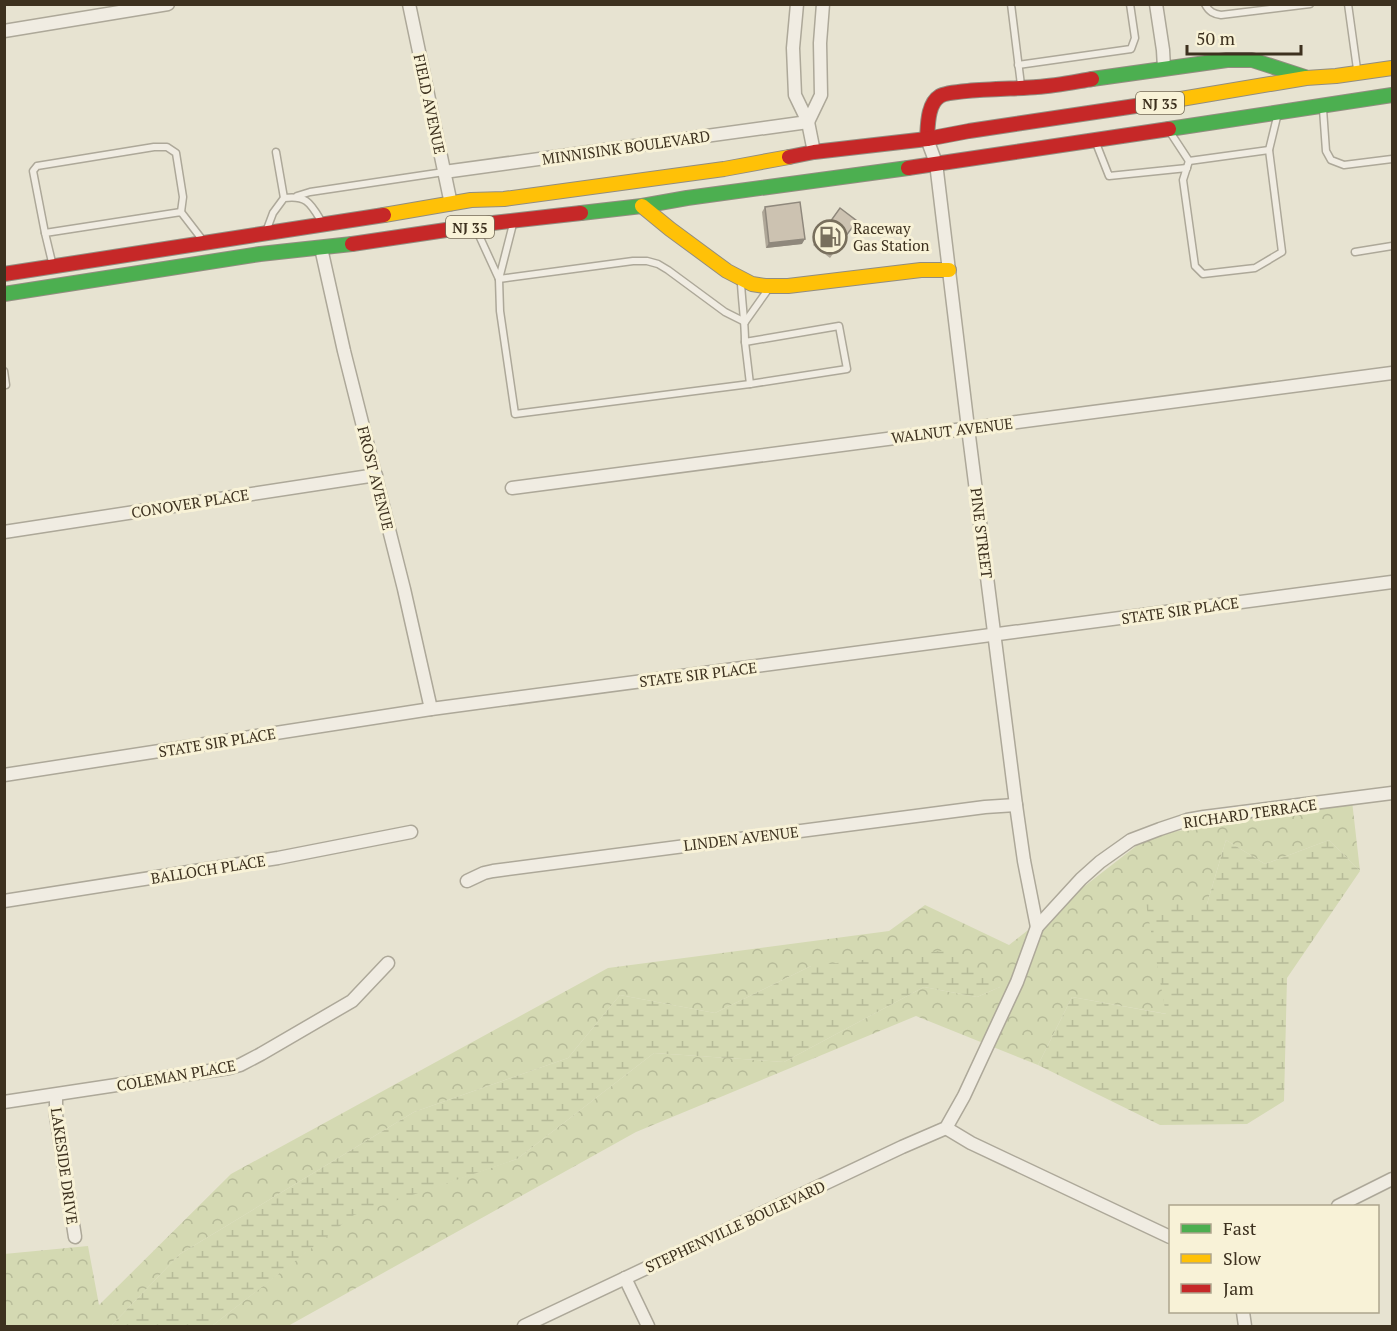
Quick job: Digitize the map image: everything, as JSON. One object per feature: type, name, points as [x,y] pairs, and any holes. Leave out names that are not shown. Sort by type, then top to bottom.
[{"type":"highway","points":[[927,138],[933,105],[943,94],[1021,89],[1227,60],[1252,60],[1306,78]]},
{"type":"highway","name":"NJ 35","points":[[4,274],[471,200],[504,199],[724,169],[814,152],[927,138],[1207,96],[1306,78],[1392,68]]},
{"type":"highway","name":"NJ 35","points":[[4,294],[260,254],[642,206],[839,178],[1392,95]]},
{"type":"highway","points":[[642,206],[727,271],[752,284],[788,286],[921,270],[949,270]]},
{"type":"street","points":[[4,31],[132,7],[168,4]]},
{"type":"street","name":"FIELD AVENUE","points":[[410,4],[451,204]]},
{"type":"street","points":[[797,4],[793,48],[795,95],[808,122],[814,152]]},
{"type":"street","points":[[808,122],[821,95],[820,43],[823,4]]},
{"type":"street","points":[[1156,4],[1164,68]]},
{"type":"street","name":"MINNISINK BOULEVARD","points":[[444,172],[808,122]]},
{"type":"street","name":"PINE STREET","points":[[927,138],[936,163],[1016,805],[1037,927]]},
{"type":"street","name":"FROST AVENUE","points":[[321,248],[431,709]]},
{"type":"street","name":"WALNUT AVENUE","points":[[512,488],[1392,374]]},
{"type":"street","name":"CONOVER PLACE","points":[[4,532],[376,475]]},
{"type":"street","name":"STATE SIR PLACE","points":[[4,775],[431,709],[1392,582]]},
{"type":"street","name":"RICHARD TERRACE","points":[[1037,927],[1081,879],[1100,862],[1131,840],[1160,829],[1204,817],[1392,793]]},
{"type":"street","name":"LINDEN AVENUE","points":[[467,880],[493,871],[566,861],[985,807],[1016,805]]},
{"type":"street","name":"BALLOCH PLACE","points":[[4,901],[278,858],[411,832]]},
{"type":"street","points":[[1037,927],[1017,982],[964,1096],[946,1128],[971,1143],[1169,1237]]},
{"type":"street","name":"COLEMAN PLACE","points":[[4,1102],[240,1065],[352,1001],[388,963]]},
{"type":"street","name":"LAKESIDE DRIVE","points":[[56,1095],[56,1114],[75,1238]]},
{"type":"street","name":"STEPHENVILLE BOULEVARD","points":[[524,1326],[946,1128]]},
{"type":"street","points":[[1340,1205],[1392,1179]]},
{"type":"street","points":[[625,1278],[648,1326]]},
{"type":"lane","points":[[1011,4],[1021,89]]},
{"type":"lane","points":[[1018,65],[1131,49],[1135,38],[1130,4]]},
{"type":"lane","points":[[1205,4],[1214,14],[1221,15],[1310,4]]},
{"type":"lane","points":[[1348,4],[1357,72]]},
{"type":"lane","points":[[1323,105],[1326,151],[1331,160],[1344,165],[1392,159]]},
{"type":"lane","points":[[1168,129],[1188,164],[1183,180],[1195,266],[1203,274],[1256,268],[1282,252],[1269,150],[1278,111]]},
{"type":"lane","points":[[1095,140],[1109,176],[1269,150]]},
{"type":"lane","points":[[52,267],[33,171],[37,166],[143,149],[167,147],[176,153],[183,197],[181,212],[205,243]]},
{"type":"lane","points":[[276,152],[284,198]]},
{"type":"lane","points":[[264,234],[273,213],[284,198],[444,172]]},
{"type":"lane","points":[[297,196],[310,203],[324,225]]},
{"type":"lane","points":[[45,233],[181,212]]},
{"type":"lane","points":[[514,221],[500,279],[500,311],[515,414],[750,384],[847,369],[839,326],[745,342]]},
{"type":"lane","points":[[474,226],[500,279]]},
{"type":"lane","points":[[1355,252],[1392,246]]},
{"type":"lane","points":[[500,279],[647,261],[668,270],[724,312],[746,322]]},
{"type":"lane","points":[[741,278],[750,384]]},
{"type":"lane","points":[[746,322],[770,286]]},
{"type":"lane","points":[[4,371],[6,385],[4,385]]},
{"type":"green space","points":[[1352,801],[1360,871],[1329,840],[1265,864],[1226,840],[1207,904],[1167,1014],[1072,997],[1038,1065],[916,1016],[636,1132],[288,1326],[212,1326],[354,1214],[517,1159],[654,1053],[784,1062],[924,987],[977,997],[1000,987],[811,966],[715,1013],[620,995],[568,1058],[414,1112],[180,1254],[111,1326],[5,1326],[4,1254],[88,1246],[99,1305],[231,1174],[608,968],[889,931],[925,905],[1009,945],[1149,836]]},
{"type":"green space","points":[[1226,840],[1265,864],[1329,840],[1360,871],[1287,978],[1284,1101],[1247,1124],[1160,1125],[1038,1065],[1072,997],[1166,1014],[1146,904],[1207,904]]},
{"type":"green space","points":[[948,950],[1000,987],[977,997],[924,987],[784,1062],[654,1053],[517,1159],[354,1215],[212,1326],[111,1326],[180,1254],[414,1112],[568,1058],[620,995],[715,1013],[811,966]]},
{"type":"building","points":[[800,202],[805,239],[769,243],[765,207]]},
{"type":"building","points":[[840,208],[857,221],[837,248],[820,236]]},
{"type":"traffic: fast","points":[[1092,79],[1227,60],[1252,60],[1305,77]]},
{"type":"traffic: fast","points":[[1169,129],[1392,95]]},
{"type":"traffic: fast","points":[[581,213],[908,168]]},
{"type":"traffic: fast","points":[[4,294],[260,254],[352,244]]},
{"type":"traffic: slow","points":[[1169,101],[1306,78],[1392,68]]},
{"type":"traffic: slow","points":[[384,215],[471,200],[504,199],[724,169],[789,157]]},
{"type":"traffic: slow","points":[[642,206],[727,271],[752,284],[788,286],[921,270],[949,270]]},
{"type":"traffic: jam","points":[[927,139],[930,110],[940,96],[957,92],[1044,86],[1092,79]]},
{"type":"traffic: jam","points":[[789,157],[927,139],[1169,101]]},
{"type":"traffic: jam","points":[[908,168],[1169,129]]},
{"type":"traffic: jam","points":[[352,244],[493,223],[581,213]]},
{"type":"traffic: jam","points":[[4,274],[384,215]]},
{"type":"place","name":"Raceway Gas Station","points":[[830,237]]}]
